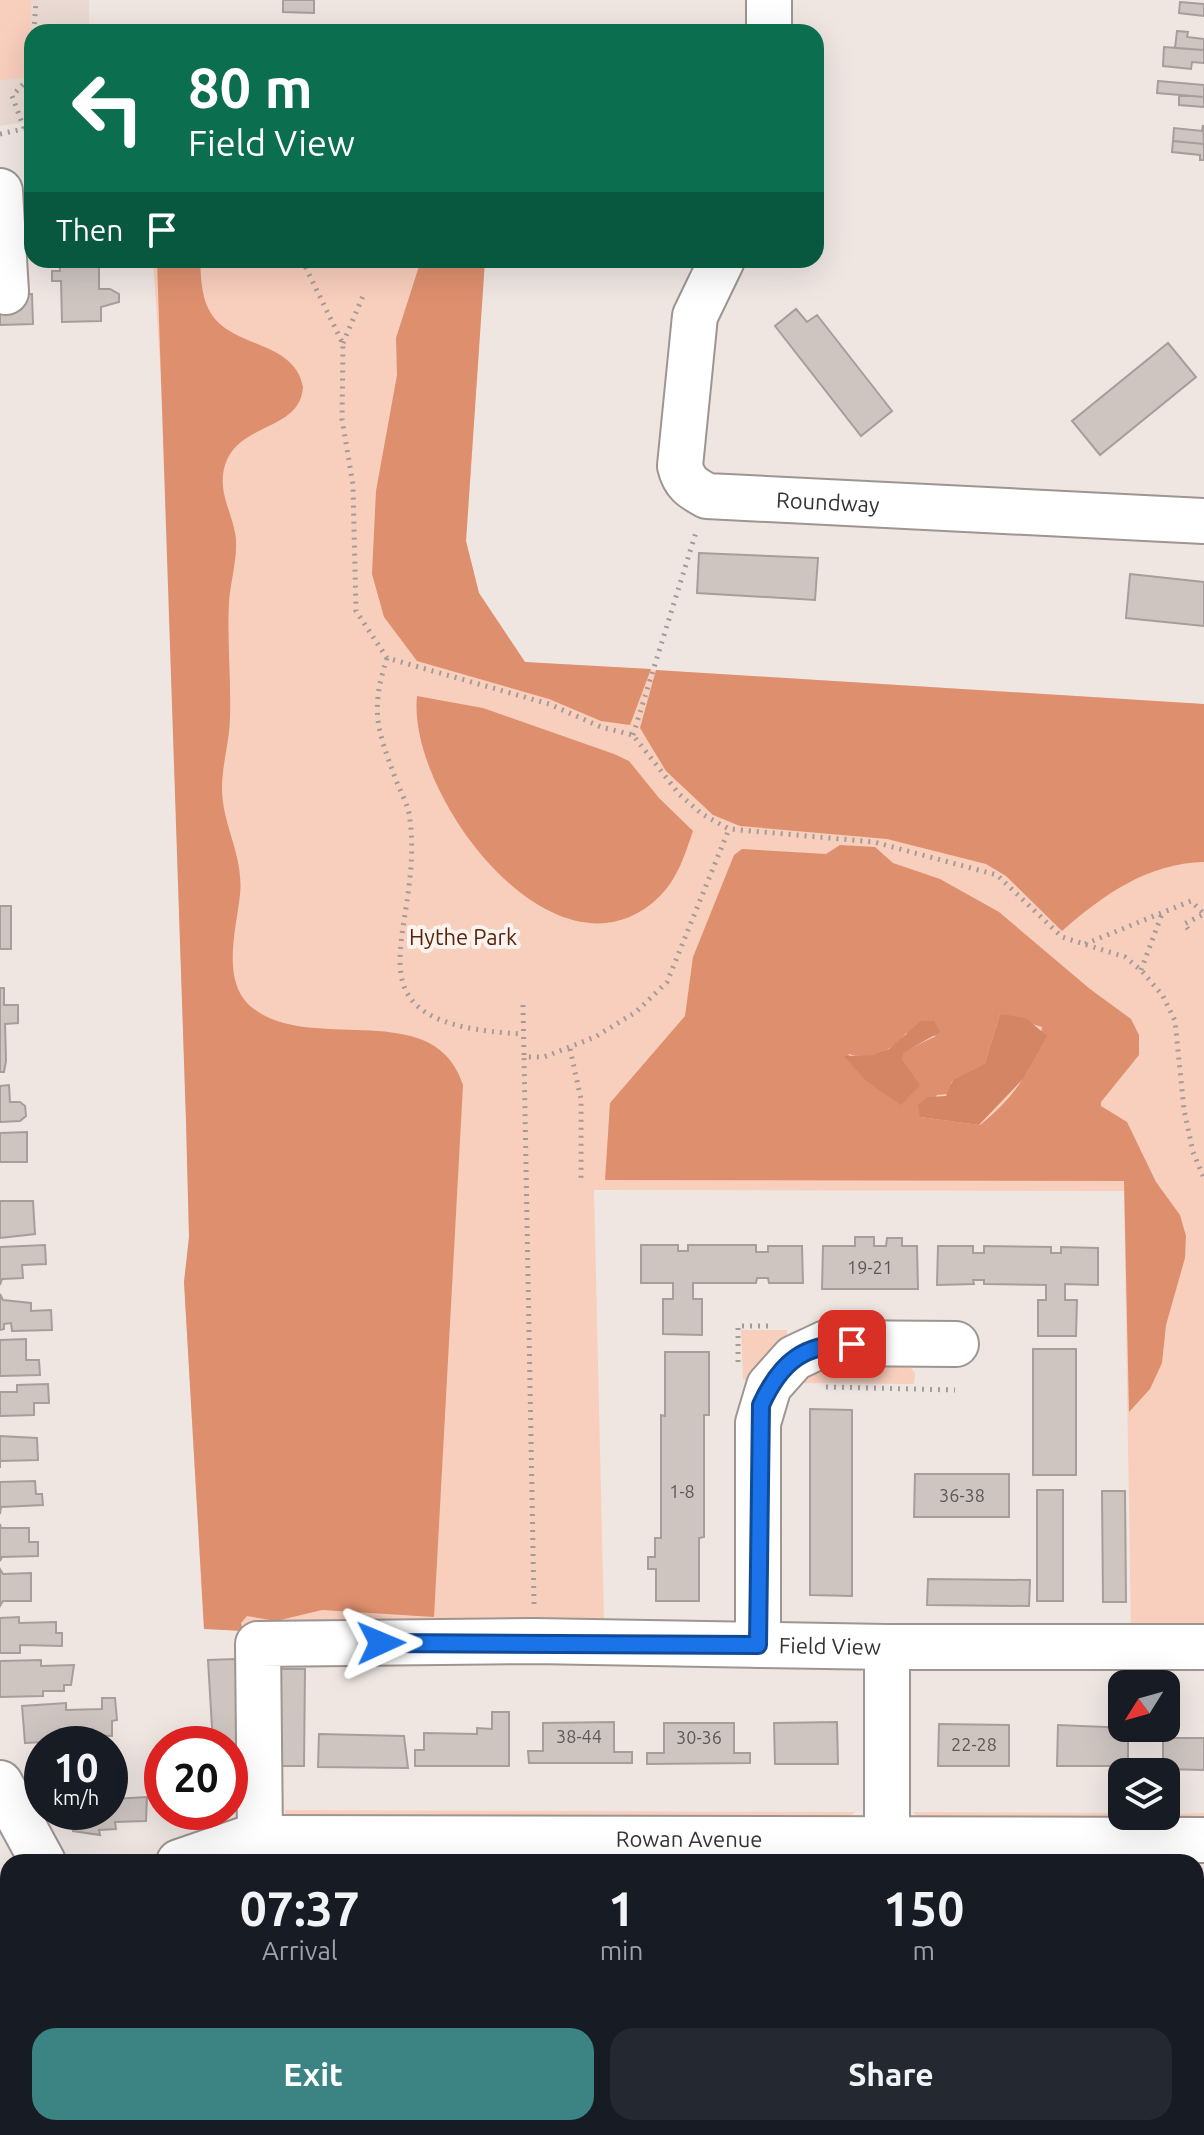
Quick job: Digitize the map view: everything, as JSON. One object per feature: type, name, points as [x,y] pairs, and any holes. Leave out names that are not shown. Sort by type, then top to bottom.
[{"type":"street","points":[[769,0],[769,24]]},
{"type":"street","points":[[0,191],[6,292]]},
{"type":"street","points":[[707,496],[691,488],[680,466],[695,316],[718,268]]},
{"type":"street","name":"Roundway","points":[[707,496],[1204,521]]},
{"type":"street","name":"Field View","points":[[887,1839],[887,1647],[758,1645],[758,1423],[769,1386],[794,1358],[826,1343],[956,1344]]},
{"type":"street","points":[[260,1838],[258,1644],[534,1641],[758,1645]]},
{"type":"street","points":[[887,1647],[1204,1647]]},
{"type":"street","points":[[0,1783],[39,1854]]},
{"type":"street","name":"Rowan Avenue","points":[[202,1854],[246,1839],[260,1838],[1204,1840]]},
{"type":"path","points":[[34,24],[36,0]]},
{"type":"path","points":[[0,134],[24,128],[12,96],[24,83]]},
{"type":"path","points":[[306,268],[343,344]]},
{"type":"path","points":[[363,296],[343,344],[342,419],[353,485],[356,611],[387,658],[549,704],[601,727],[633,735],[679,794],[702,814],[729,829],[874,842],[997,875],[1062,937],[1125,957],[1163,996],[1175,1021],[1184,1110],[1193,1152],[1204,1178]]},
{"type":"path","points":[[633,735],[707,496]]},
{"type":"path","points":[[387,658],[377,690],[377,728],[410,815],[412,833],[411,872],[398,943],[401,976],[413,998],[438,1020],[473,1030],[524,1034]]},
{"type":"path","points":[[524,1057],[544,1057],[570,1049],[636,1012],[667,982],[729,829]]},
{"type":"path","points":[[1084,944],[1191,901],[1203,914],[1184,924],[1188,929]]},
{"type":"path","points":[[1141,970],[1163,910]]},
{"type":"path","points":[[523,1005],[534,1641]]},
{"type":"path","points":[[570,1049],[581,1099],[581,1181]]},
{"type":"path","points":[[769,1386],[955,1390]]},
{"type":"shaded area","points":[[0,0],[89,0],[89,24],[24,24],[24,122],[0,126]]},
{"type":"shaded area","points":[[157,268],[201,268],[204,298],[218,323],[287,360],[297,372],[303,387],[299,402],[291,412],[241,442],[230,454],[223,478],[236,540],[229,615],[230,725],[222,788],[225,815],[239,866],[240,895],[233,956],[237,986],[254,1009],[279,1022],[400,1034],[427,1042],[448,1058],[463,1085],[434,1617],[322,1610],[276,1621],[247,1616],[241,1623],[243,1631],[204,1629],[184,1282],[189,1237]]},
{"type":"shaded area","points":[[418,268],[484,268],[466,541],[479,593],[525,662],[651,669],[630,725],[601,721],[549,699],[417,661],[384,617],[372,574],[376,491],[397,375],[396,338]]},
{"type":"shaded area","points":[[656,670],[1204,704],[1204,862],[1164,868],[1127,883],[1062,931],[1006,876],[986,864],[887,839],[740,826],[713,815],[666,771],[640,728]]},
{"type":"shaded area","points":[[417,696],[483,708],[629,761],[659,798],[693,831],[680,865],[666,889],[660,896],[620,920],[578,921],[536,904],[497,872],[463,830],[437,784],[420,738]]},
{"type":"shaded area","points":[[840,845],[875,847],[893,863],[940,879],[999,912],[1090,989],[1131,1019],[1139,1035],[1139,1055],[1101,1106],[1127,1122],[1156,1182],[1180,1215],[1186,1236],[1185,1258],[1166,1325],[1162,1363],[1150,1389],[1129,1412],[1124,1181],[605,1180],[610,1103],[685,1016],[693,957],[734,855],[742,849],[826,854]],"holes":[[[1000,1014],[1042,1027],[1028,1070],[1012,1094],[980,1125],[920,1117],[937,1095],[949,1094],[952,1081],[985,1063]],[[906,1033],[936,1036],[903,1052],[882,1091],[867,1082],[848,1054],[864,1056],[880,1053]]]},
{"type":"shaded area","points":[[1000,1014],[1026,1018],[1047,1036],[1023,1079],[979,1125],[920,1117],[918,1105],[928,1097],[946,1096],[953,1080],[985,1063]]},
{"type":"shaded area","points":[[921,1021],[934,1021],[940,1032],[903,1053],[902,1060],[920,1085],[901,1105],[867,1082],[844,1056],[872,1055],[889,1049]]},
{"type":"green space","points":[[0,0],[31,0],[31,24],[24,24],[24,78],[0,80]]},
{"type":"green space","name":"Hythe Park","points":[[154,268],[484,268],[466,541],[479,593],[525,662],[1204,704],[1204,1633],[1131,1633],[1124,1191],[594,1190],[604,1624],[204,1629],[184,1282],[189,1237],[163,409]]},
{"type":"green space","points":[[741,1330],[787,1330],[787,1336],[764,1355],[746,1380],[743,1379]]},
{"type":"green space","points":[[905,1361],[915,1373],[914,1384],[792,1383],[812,1363]]},
{"type":"green space","points":[[285,1810],[855,1812],[846,1821],[286,1827]]},
{"type":"green space","points":[[913,1812],[1108,1813],[1108,1826],[920,1819]]},
{"type":"green space","points":[[1204,1813],[1204,1829],[1180,1828],[1180,1814]]},
{"type":"building","points":[[283,0],[314,0],[314,13],[283,12]]},
{"type":"building","points":[[1180,2],[1204,4],[1204,16],[1179,13]]},
{"type":"building","points":[[1177,31],[1188,32],[1187,37],[1204,39],[1204,50],[1175,48]]},
{"type":"building","points":[[1164,47],[1204,50],[1204,63],[1192,62],[1191,69],[1163,66]]},
{"type":"building","points":[[1158,81],[1204,85],[1204,97],[1157,93]]},
{"type":"building","points":[[1179,95],[1204,97],[1204,107],[1179,105]]},
{"type":"building","points":[[1203,125],[1204,144],[1173,141],[1174,128],[1202,131]]},
{"type":"building","points":[[1173,141],[1204,144],[1204,160],[1200,160],[1200,155],[1172,152]]},
{"type":"building","points":[[60,268],[99,268],[99,289],[110,289],[119,294],[119,302],[101,307],[101,321],[62,322],[61,281],[52,281],[52,271],[60,271]]},
{"type":"building","points":[[32,294],[33,324],[0,325],[0,295]]},
{"type":"building","points":[[796,309],[807,322],[817,315],[892,411],[861,436],[775,326]]},
{"type":"building","points":[[1168,343],[1196,377],[1100,455],[1072,421]]},
{"type":"building","points":[[699,553],[818,558],[815,600],[697,593]]},
{"type":"building","points":[[1130,574],[1204,582],[1204,626],[1126,618]]},
{"type":"building","points":[[0,906],[11,906],[11,949],[0,949]]},
{"type":"building","points":[[0,988],[4,988],[4,1005],[18,1005],[18,1023],[5,1024],[4,1072],[0,1072]]},
{"type":"building","points":[[9,1085],[10,1102],[20,1102],[25,1106],[26,1116],[20,1121],[0,1122],[0,1086]]},
{"type":"building","points":[[27,1132],[27,1162],[0,1162],[0,1133]]},
{"type":"building","points":[[0,1201],[33,1201],[35,1234],[0,1238]]},
{"type":"building","points":[[855,1237],[874,1237],[874,1246],[886,1246],[887,1238],[902,1238],[902,1246],[917,1246],[918,1289],[822,1289],[823,1246],[855,1246]]},
{"type":"building","points":[[45,1245],[46,1264],[22,1265],[23,1278],[2,1279],[0,1285],[0,1247]]},
{"type":"building","points":[[641,1245],[678,1245],[678,1251],[688,1251],[688,1245],[756,1245],[756,1252],[768,1252],[768,1246],[802,1246],[803,1283],[769,1283],[768,1278],[757,1278],[756,1283],[693,1283],[693,1299],[702,1299],[702,1335],[663,1334],[663,1299],[673,1299],[673,1283],[641,1283]]},
{"type":"building","points":[[938,1246],[973,1246],[973,1253],[984,1253],[984,1246],[1051,1247],[1051,1253],[1061,1253],[1061,1247],[1098,1248],[1098,1285],[1065,1284],[1065,1300],[1077,1300],[1076,1336],[1038,1336],[1038,1300],[1046,1300],[1046,1285],[984,1284],[984,1280],[973,1280],[974,1284],[937,1285]]},
{"type":"building","points":[[0,1294],[3,1300],[31,1303],[31,1311],[51,1310],[52,1330],[12,1331],[11,1323],[4,1324],[4,1329],[0,1330]]},
{"type":"building","points":[[26,1339],[26,1360],[39,1360],[40,1375],[0,1376],[0,1340]]},
{"type":"building","points":[[1033,1349],[1076,1349],[1076,1475],[1033,1475]]},
{"type":"building","points":[[665,1352],[709,1352],[709,1415],[704,1415],[704,1537],[699,1538],[699,1601],[656,1601],[656,1569],[648,1569],[648,1557],[655,1557],[655,1538],[661,1538],[661,1415],[665,1416]]},
{"type":"building","points":[[48,1384],[49,1403],[34,1403],[34,1415],[0,1416],[0,1392],[17,1392],[17,1385]]},
{"type":"building","points":[[810,1409],[852,1410],[852,1596],[810,1595]]},
{"type":"building","points":[[0,1436],[37,1438],[38,1460],[0,1461]]},
{"type":"building","points":[[915,1474],[1009,1474],[1009,1517],[914,1517]]},
{"type":"building","points":[[35,1481],[36,1494],[42,1494],[43,1505],[1,1507],[0,1514],[0,1482]]},
{"type":"building","points":[[1037,1490],[1063,1490],[1063,1601],[1037,1601]]},
{"type":"building","points":[[1102,1491],[1125,1491],[1126,1602],[1103,1602]]},
{"type":"building","points":[[0,1524],[1,1528],[29,1528],[29,1542],[38,1542],[38,1556],[2,1557],[0,1561]]},
{"type":"building","points":[[0,1569],[3,1574],[31,1573],[31,1601],[3,1601],[0,1606]]},
{"type":"building","points":[[928,1579],[1030,1580],[1029,1606],[927,1605]]},
{"type":"building","points":[[19,1617],[19,1623],[56,1622],[56,1633],[62,1633],[62,1646],[20,1645],[20,1653],[0,1653],[0,1618]]},
{"type":"building","points":[[235,1659],[239,1726],[212,1726],[208,1660]]},
{"type":"building","points":[[41,1660],[41,1666],[74,1665],[71,1685],[64,1685],[64,1691],[43,1691],[43,1696],[0,1697],[0,1661]]},
{"type":"building","points":[[278,1669],[305,1669],[304,1766],[278,1766]]},
{"type":"building","points":[[102,1698],[115,1698],[117,1720],[112,1721],[112,1726],[24,1726],[24,1731],[22,1706],[66,1703],[66,1710],[102,1709]]},
{"type":"building","points":[[492,1712],[509,1712],[509,1766],[415,1766],[415,1750],[424,1750],[424,1733],[477,1734],[477,1728],[492,1729]]},
{"type":"building","points":[[614,1722],[614,1752],[632,1752],[632,1763],[529,1763],[528,1751],[543,1751],[543,1723]]},
{"type":"building","points":[[837,1722],[838,1764],[775,1764],[774,1723]]},
{"type":"building","points":[[664,1723],[734,1723],[734,1753],[750,1753],[750,1763],[647,1764],[647,1753],[664,1753]]},
{"type":"building","points":[[939,1724],[1009,1725],[1009,1766],[938,1766]]},
{"type":"building","points":[[1058,1725],[1108,1727],[1108,1742],[1128,1742],[1128,1758],[1108,1758],[1108,1766],[1057,1766]]},
{"type":"building","points":[[319,1734],[404,1736],[408,1768],[318,1767]]},
{"type":"building","points":[[1204,1738],[1204,1770],[1180,1769],[1180,1758],[1163,1758],[1163,1742]]},
{"type":"building","points":[[144,1797],[144,1821],[128,1822],[128,1798]]},
{"type":"building","points":[[99,1830],[100,1835],[73,1831]]},
{"type":"route","points":[[381,1643],[534,1641],[758,1645],[758,1423],[761,1405],[769,1386],[794,1358],[826,1343],[852,1344]]}]
